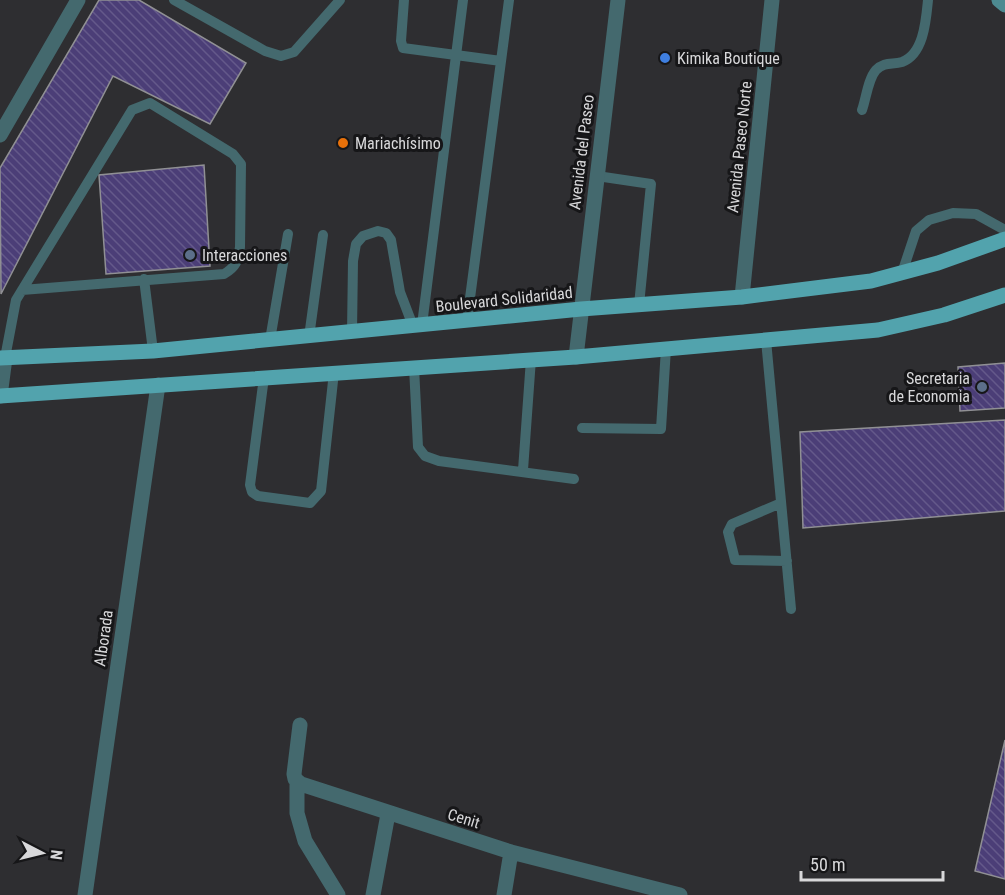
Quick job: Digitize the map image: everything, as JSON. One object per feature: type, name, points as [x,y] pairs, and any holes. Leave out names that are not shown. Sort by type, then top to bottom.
[{"type":"main road","name":"Boulevard Solidaridad","points":[[2,358],[153,351],[581,309],[742,297],[871,281],[938,264],[1005,239]]},
{"type":"main road","points":[[0,396],[576,357],[878,330],[944,315],[1005,295]]},
{"type":"street","points":[[0,135],[78,0]]},
{"type":"street","name":"Avenida del Paseo","points":[[576,357],[618,0]]},
{"type":"street","name":"Avenida Paseo Norte","points":[[742,297],[772,0]]},
{"type":"street","points":[[999,0],[1005,5]]},
{"type":"street","points":[[0,396],[2,358]]},
{"type":"street","name":"Alborada","points":[[85,895],[158,385]]},
{"type":"street","points":[[300,725],[294,774],[297,782],[297,813],[305,841],[338,895]]},
{"type":"street","name":"Cenit","points":[[297,782],[388,814],[511,852],[658,892],[680,895]]},
{"type":"street","points":[[373,895],[388,814]]},
{"type":"street","points":[[504,895],[511,852]]},
{"type":"lane","points":[[180,2],[265,51],[281,56],[294,52],[340,0]]},
{"type":"lane","points":[[404,0],[401,40],[403,48],[456,57],[501,61]]},
{"type":"lane","points":[[418,326],[463,0]]},
{"type":"lane","points":[[467,321],[509,0]]},
{"type":"lane","points":[[862,110],[874,72],[885,63],[900,63],[911,57],[925,30],[928,0]]},
{"type":"lane","points":[[2,358],[16,300],[22,290],[128,114],[137,105],[150,103],[233,154],[241,164],[239,254],[232,269],[224,274],[22,290]]},
{"type":"lane","points":[[597,176],[651,184],[639,305]]},
{"type":"lane","points":[[902,273],[916,231],[929,220],[953,213],[969,213],[1005,230]]},
{"type":"lane","points":[[352,332],[354,251],[363,236],[378,231],[386,233],[391,240],[400,292],[418,326]]},
{"type":"lane","points":[[270,340],[288,234]]},
{"type":"lane","points":[[309,337],[323,235]]},
{"type":"lane","points":[[144,279],[153,351]]},
{"type":"lane","points":[[766,340],[791,609]]},
{"type":"lane","points":[[582,428],[662,429],[666,348]]},
{"type":"lane","points":[[523,470],[531,359]]},
{"type":"lane","points":[[414,367],[418,447],[425,456],[439,461],[523,470],[574,479]]},
{"type":"lane","points":[[264,377],[250,485],[252,492],[258,496],[310,503],[321,491],[334,372]]},
{"type":"lane","points":[[781,503],[732,524],[728,532],[735,560],[787,561]]},
{"type":"building","points":[[99,0],[139,0],[246,63],[210,124],[113,76],[1,294],[0,168]]},
{"type":"building","points":[[204,165],[210,266],[106,274],[99,175]]},
{"type":"building","name":"Secretaria de Economia","points":[[1005,363],[1005,408],[960,411],[958,367]]},
{"type":"building","points":[[1005,420],[1005,511],[803,528],[800,432]]},
{"type":"building","points":[[1005,740],[1005,879],[975,871]]},
{"type":"place","name":"Kimika Boutique","points":[[665,58]]},
{"type":"place","name":"Mariachísimo","points":[[343,143]]},
{"type":"place","name":"Interacciones","points":[[190,255]]},
{"type":"place","name":"Secretaria de Economia","points":[[982,387]]}]
